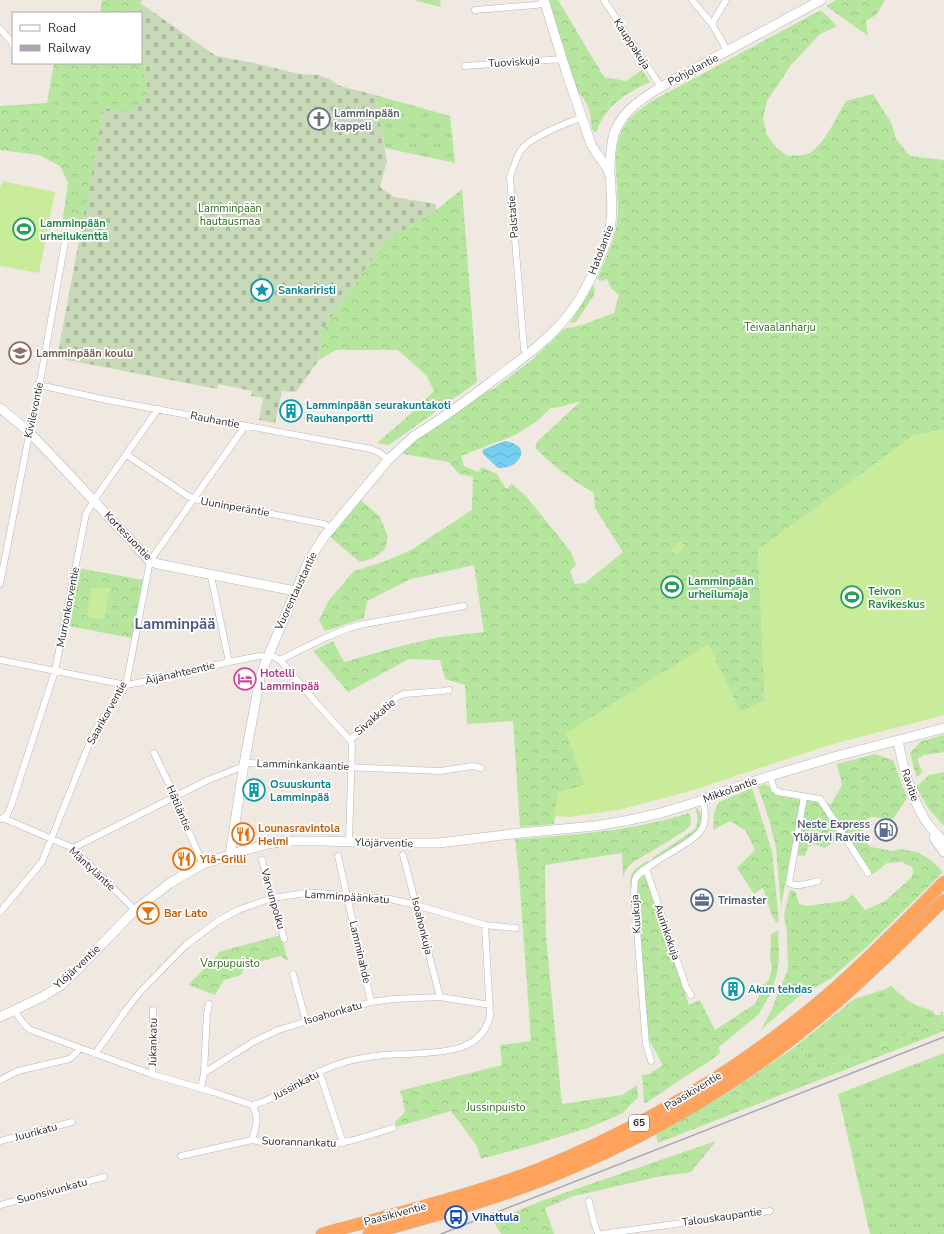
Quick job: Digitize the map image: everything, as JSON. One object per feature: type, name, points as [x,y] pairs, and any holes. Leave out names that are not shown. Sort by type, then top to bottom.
[{"type":"highway","name":"Paasikiventie","points":[[322,1234],[432,1204],[538,1169],[594,1145],[653,1116],[729,1069],[786,1028],[826,996],[883,943],[944,882]]},
{"type":"highway","name":"Paasikiventie","points":[[369,1234],[477,1203],[542,1180],[600,1156],[660,1126],[736,1080],[793,1038],[862,980],[944,900]]},
{"type":"highway","points":[[921,922],[928,920],[944,906]]},
{"type":"main road","name":"Pohjolantie","points":[[610,176],[614,132],[618,123],[634,105],[660,87],[728,52],[821,0]]},
{"type":"main road","name":"Hatolantie","points":[[476,393],[547,338],[568,315],[582,295],[592,276],[606,243],[611,226],[612,211],[610,176],[606,167],[595,152],[582,117],[545,2]]},
{"type":"main road","name":"Vuorentaustantie","points":[[230,855],[244,764],[260,678],[267,656],[309,560],[330,528],[389,459],[414,436],[476,393]]},
{"type":"main road","name":"Kortesuontie","points":[[0,408],[30,433],[150,561],[159,565],[211,576],[295,591]]},
{"type":"main road","name":"Mikkolantie","points":[[512,834],[583,827],[625,821],[661,813],[770,776],[850,752],[944,728]]},
{"type":"main road","name":"Ravitie","points":[[898,740],[911,792],[930,827],[935,840],[944,852]]},
{"type":"main road","name":"Ravitie","points":[[930,827],[944,842]]},
{"type":"main road","name":"Ylöjärventie","points":[[0,1017],[42,997],[64,982],[135,910],[170,883],[203,864],[263,845],[286,841],[440,843],[512,834]]},
{"type":"street","name":"Kauppakuja","points":[[604,0],[660,87]]},
{"type":"street","points":[[692,0],[712,24],[728,52]]},
{"type":"street","points":[[712,24],[726,0]]},
{"type":"street","points":[[475,10],[536,5],[545,2]]},
{"type":"street","points":[[0,29],[12,44]]},
{"type":"street","name":"Tuoviskuja","points":[[465,66],[563,59]]},
{"type":"street","name":"Palstatie","points":[[527,354],[524,349],[510,177],[521,150],[531,140],[582,117]]},
{"type":"street","name":"Kivilevontie","points":[[0,584],[30,433],[66,236]]},
{"type":"street","name":"Rauhantie","points":[[39,385],[375,450],[389,459]]},
{"type":"street","name":"Murronkorventie","points":[[2,819],[7,815],[11,806],[56,671],[86,514],[94,500],[158,409]]},
{"type":"street","name":"Saarikorventie","points":[[0,912],[42,862],[94,732],[126,684],[150,561],[245,426]]},
{"type":"street","name":"Uuninperäntie","points":[[127,455],[194,499],[324,524],[330,528]]},
{"type":"street","points":[[211,576],[229,662]]},
{"type":"street","points":[[280,660],[323,639],[359,624],[464,606]]},
{"type":"street","name":"Äijänahteentie","points":[[0,660],[126,684],[138,683],[259,656],[267,656]]},
{"type":"street","points":[[267,656],[280,660],[352,744],[349,842]]},
{"type":"street","name":"Sivakkatie","points":[[350,740],[397,697],[404,694],[449,690]]},
{"type":"street","name":"Hätiläntie","points":[[154,753],[203,864]]},
{"type":"street","name":"Lamminkankaantie","points":[[73,848],[208,780],[240,768],[248,762],[440,771],[473,766],[480,768]]},
{"type":"street","points":[[770,776],[777,792],[820,799],[868,873]]},
{"type":"street","points":[[804,797],[789,882],[793,886],[818,881]]},
{"type":"street","name":"Kuukuja","points":[[651,1061],[646,1044],[634,892],[636,878],[646,869],[693,840],[700,833],[705,818],[703,800]]},
{"type":"street","name":"Mäntyläntie","points":[[2,819],[52,838],[73,848],[135,910]]},
{"type":"street","name":"Isoahonkuja","points":[[403,855],[440,997]]},
{"type":"street","name":"Lamminahde","points":[[338,856],[371,1002]]},
{"type":"street","name":"Varvunpolku","points":[[262,860],[284,939]]},
{"type":"street","name":"Aurinkokuja","points":[[646,869],[686,987],[691,995]]},
{"type":"street","name":"Lamminpäänkatu","points":[[95,1054],[140,992],[186,946],[212,925],[238,910],[272,898],[307,893],[390,899],[485,925],[516,928]]},
{"type":"street","name":"Jussinkatu","points":[[252,1105],[261,1103],[319,1071],[342,1062],[389,1054],[438,1052],[464,1046],[476,1039],[486,1027],[490,1016],[485,925]]},
{"type":"street","points":[[293,974],[306,1021]]},
{"type":"street","name":"Isoahonkatu","points":[[204,1073],[253,1042],[278,1030],[371,1002],[393,999],[440,997],[490,1005]]},
{"type":"street","points":[[201,1088],[204,1073],[207,1013],[209,1004]]},
{"type":"street","name":"Jukankatu","points":[[152,1074],[153,1010]]},
{"type":"street","points":[[15,1011],[19,1018],[30,1029],[152,1074],[252,1105]]},
{"type":"street","points":[[0,1080],[18,1071],[69,1059],[80,1048]]},
{"type":"street","points":[[319,1071],[343,1143]]},
{"type":"street","name":"Suorannankatu","points":[[252,1105],[257,1114],[257,1118],[252,1140]]},
{"type":"street","name":"Juurikatu","points":[[0,1141],[72,1122]]},
{"type":"street","name":"Suorannankatu","points":[[181,1156],[252,1140],[262,1142],[343,1143],[393,1128]]},
{"type":"street","name":"Suonsivunkatu","points":[[0,1205],[104,1177]]},
{"type":"street","points":[[589,1201],[598,1234]]},
{"type":"street","name":"Talouskaupantie","points":[[602,1234],[770,1211]]},
{"type":"green space","points":[[102,0],[142,0],[140,3],[140,12],[100,12]]},
{"type":"green space","points":[[414,0],[440,0],[441,7]]},
{"type":"green space","points":[[547,0],[558,0],[604,77],[626,81],[642,70],[650,82],[624,96],[610,108],[596,133],[592,130],[590,113],[587,104],[576,90]]},
{"type":"green space","points":[[836,0],[885,0],[876,15],[866,21],[868,36],[826,6]]},
{"type":"green space","name":"Lamminpään hautausmaa","points":[[140,3],[216,56],[254,63],[299,74],[319,75],[340,86],[375,95],[387,161],[380,187],[394,197],[436,204],[436,210],[384,242],[322,330],[319,360],[296,392],[282,391],[275,423],[259,420],[263,398],[251,396],[252,391],[218,384],[217,389],[57,358],[104,108],[130,112],[148,96],[142,47],[142,12],[140,12]]},
{"type":"green space","name":"Teivaalanharju","points":[[821,10],[837,26],[819,35],[791,65],[767,101],[763,119],[767,135],[777,148],[788,156],[807,154],[813,151],[824,139],[846,101],[873,94],[892,124],[896,139],[910,156],[944,160],[944,429],[913,436],[758,550],[765,701],[740,712],[708,644],[584,785],[558,793],[554,824],[520,827],[513,721],[467,724],[465,685],[445,679],[440,660],[409,659],[348,692],[313,651],[333,641],[344,662],[440,637],[484,632],[474,565],[411,579],[367,601],[364,618],[325,631],[319,620],[329,600],[354,571],[383,562],[411,550],[472,510],[473,477],[459,474],[449,462],[404,454],[403,450],[479,396],[496,387],[532,360],[564,329],[582,325],[614,313],[619,295],[611,288],[607,279],[600,281],[597,279],[616,229],[618,210],[616,171],[617,145],[627,122],[650,102]],"holes":[[[581,401],[538,441],[535,448],[542,455],[563,473],[594,493],[595,508],[623,552],[585,583],[575,584],[570,571],[576,565],[571,552],[526,496],[512,484],[506,489],[497,474],[482,467],[478,472],[464,466],[461,456],[515,435],[537,421],[551,408]]]},
{"type":"green space","points":[[142,47],[148,96],[130,113],[104,108],[82,230],[62,224],[68,183],[60,166],[39,155],[0,150],[0,106],[47,103],[54,64],[142,64]]},
{"type":"green space","points":[[375,95],[450,116],[455,163],[385,148]]},
{"type":"green space","name":"Lamminpään urheilukenttä","points":[[2,181],[55,192],[39,273],[0,266],[0,189]]},
{"type":"green space","points":[[462,189],[477,382],[389,445],[377,443],[434,391],[426,375],[398,350],[336,350],[319,360],[322,330],[384,242],[436,210]]},
{"type":"green space","points":[[593,285],[595,290],[594,295],[576,322],[570,323]]},
{"type":"green space","name":"Teivon Ravikeskus","points":[[944,429],[944,715],[826,746],[687,792],[622,809],[571,817],[555,816],[558,793],[584,785],[566,733],[708,644],[740,711],[765,701],[758,550],[913,436]]},
{"type":"green space","points":[[361,500],[380,517],[388,537],[385,549],[374,558],[360,562],[330,537]]},
{"type":"green space","points":[[680,541],[685,546],[677,555],[671,551]]},
{"type":"green space","points":[[78,568],[143,580],[132,638],[68,626]]},
{"type":"green space","points":[[91,588],[110,588],[104,620],[87,617]]},
{"type":"green space","points":[[944,735],[944,752],[924,755],[917,759],[922,771],[919,776],[916,776],[910,753],[921,741]]},
{"type":"green space","points":[[875,754],[893,760],[907,798],[893,819],[871,817],[864,821],[862,840],[871,847],[892,851],[900,849],[917,852],[931,860],[943,872],[868,946],[830,979],[798,997],[761,1030],[771,1011],[788,969],[787,933],[784,915],[790,890],[795,891],[799,904],[807,906],[844,901],[853,895],[865,910],[885,901],[912,877],[913,868],[902,862],[887,863],[873,874],[867,869],[825,803],[831,804],[842,785],[837,764]]},
{"type":"green space","points":[[944,772],[944,826],[928,808],[916,787],[929,775]]},
{"type":"green space","points":[[765,784],[769,786],[775,795],[801,800],[781,906],[776,848],[769,819],[758,787]]},
{"type":"green space","points":[[752,788],[772,851],[779,923],[775,921],[771,913],[763,888],[754,894],[737,868],[755,850],[746,831],[730,821],[713,830],[714,812],[719,802]]},
{"type":"green space","points":[[805,800],[821,802],[842,836],[825,848],[814,844],[808,847],[805,856],[795,855]]},
{"type":"green space","points":[[695,807],[700,811],[701,819],[695,833],[654,860],[652,858],[694,830],[698,819]]},
{"type":"green space","name":"Jussinpuisto","points":[[689,813],[691,820],[690,826],[664,844],[633,862],[627,868],[623,877],[622,853],[545,865],[546,937],[562,1104],[622,1095],[637,1085],[638,1098],[623,1113],[588,1128],[481,1159],[477,1146],[451,1111],[396,1127],[395,1122],[405,1112],[402,1096],[399,1091],[502,1065],[500,1045],[531,1041],[519,874],[515,839],[581,834],[625,828]]},
{"type":"green space","points":[[647,861],[649,863],[630,888],[633,872]]},
{"type":"green space","points":[[645,875],[689,1005],[700,1000],[715,1030],[755,1004],[759,996],[757,990],[769,980],[772,968],[770,958],[771,934],[778,931],[779,957],[777,974],[770,995],[758,1015],[719,1047],[720,1053],[710,1061],[646,1103],[644,1102],[642,1075],[649,1074],[663,1065],[648,1038],[637,898],[638,882]]},
{"type":"green space","name":"Varpupuisto","points":[[281,935],[288,961],[280,956],[245,966],[241,975],[224,980],[215,995],[188,985],[217,956],[219,952]]},
{"type":"green space","points":[[891,986],[907,1000],[917,1006],[933,1011],[935,1015],[940,1015],[941,1012],[943,1012],[944,1020],[811,1073],[803,1048],[795,1047],[854,999]]},
{"type":"green space","points":[[944,1020],[944,1031],[658,1143],[656,1134],[732,1090],[795,1047],[803,1048],[811,1073]]},
{"type":"green space","points":[[944,1053],[944,1234],[870,1234],[838,1094]]},
{"type":"green space","points":[[716,1141],[691,1172],[657,1177],[574,1196],[545,1208],[554,1234],[501,1234],[493,1221],[544,1200]]},
{"type":"water","points":[[505,441],[518,446],[521,456],[514,464],[498,468],[484,455],[482,450]]},
{"type":"railway","points":[[441,1234],[944,1037]]},
{"type":"place","name":"Lamminpään kappeli","points":[[319,119]]},
{"type":"place","name":"Lamminpään urheilukenttä","points":[[24,229]]},
{"type":"place","name":"Sankariristi","points":[[262,290]]},
{"type":"place","name":"Lamminpään koulu","points":[[20,353]]},
{"type":"place","name":"Lamminpään seurakuntakoti Rauhanportti","points":[[291,411]]},
{"type":"place","name":"Lamminpään urheilumaja","points":[[672,587]]},
{"type":"place","name":"Teivon Ravikeskus","points":[[852,597]]},
{"type":"place","name":"Hotelli Lamminpää","points":[[245,679]]},
{"type":"place","name":"Osuuskunta Lamminpää","points":[[254,790]]},
{"type":"place","name":"Neste Express Ylöjärvi Ravitie","points":[[886,830]]},
{"type":"place","name":"Lounasravintola Helmi","points":[[243,834]]},
{"type":"place","name":"Ylä-Grilli","points":[[184,859]]},
{"type":"place","name":"Trimaster","points":[[702,900]]},
{"type":"place","name":"Bar Lato","points":[[148,913]]},
{"type":"place","name":"Akun tehdas","points":[[733,989]]},
{"type":"place","name":"Vihattula","points":[[456,1217]]},
{"type":"district","name":"Lamminpää","points":[[175,624]]}]
